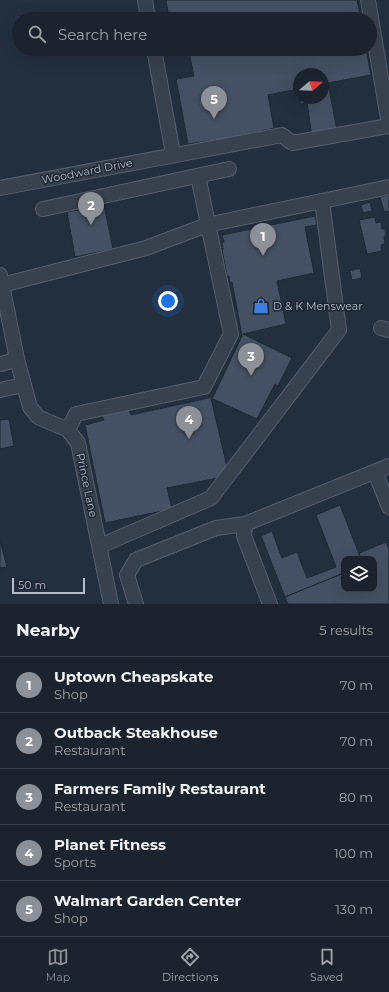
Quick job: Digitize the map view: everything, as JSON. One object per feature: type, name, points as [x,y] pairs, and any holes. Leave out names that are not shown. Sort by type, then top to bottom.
[{"type":"street","points":[[145,0],[147,12]]},
{"type":"street","points":[[368,0],[370,12]]},
{"type":"street","points":[[377,54],[389,125]]},
{"type":"street","points":[[155,56],[173,154]]},
{"type":"street","name":"Woodward Drive","points":[[0,188],[173,154],[282,135],[292,143],[389,125]]},
{"type":"street","points":[[43,209],[229,169]]},
{"type":"street","points":[[198,176],[207,225],[231,334],[204,387],[76,414],[68,430],[38,417],[30,407],[17,359],[1,278],[146,248],[207,225],[389,187]]},
{"type":"street","points":[[100,546],[212,498],[339,330],[322,201]]},
{"type":"street","points":[[0,364],[17,359]]},
{"type":"street","points":[[0,390],[24,385]]},
{"type":"street","name":"Prince Lane","points":[[68,430],[78,443],[111,604]]},
{"type":"street","points":[[136,604],[127,574],[136,560],[216,528],[245,524],[389,466]]},
{"type":"street","points":[[375,472],[389,507]]},
{"type":"street","points":[[245,524],[244,536],[270,604]]},
{"type":"building","points":[[166,0],[357,0],[360,12],[168,12]]},
{"type":"building","points":[[190,56],[367,56],[371,75],[329,83],[329,68],[293,68],[293,90],[268,95],[274,128],[231,138],[188,144],[176,79],[194,76]]},
{"type":"building","points":[[329,88],[337,130],[312,136],[307,104],[329,104]]},
{"type":"building","points":[[389,195],[389,212],[384,211],[380,197]]},
{"type":"building","points":[[370,202],[372,211],[363,213],[361,205]]},
{"type":"building","points":[[104,205],[113,249],[75,257],[67,212]]},
{"type":"building","points":[[315,216],[317,225],[305,227],[314,273],[277,281],[286,324],[243,334],[292,358],[278,386],[275,384],[257,419],[211,398],[227,467],[218,478],[167,488],[172,509],[105,523],[85,425],[104,420],[102,415],[129,410],[131,415],[213,397],[242,336],[232,282],[230,283],[229,276],[227,277],[222,249],[222,242],[224,242],[222,235]]},
{"type":"building","points":[[375,217],[376,223],[381,222],[382,229],[385,229],[385,244],[381,245],[382,251],[367,254],[359,220]]},
{"type":"building","points":[[360,268],[362,278],[352,280],[350,271]]},
{"type":"building","points":[[9,419],[14,446],[0,449],[0,420]]},
{"type":"building","points":[[340,505],[360,556],[341,556],[341,574],[285,597],[261,536],[272,531],[282,558],[297,552],[307,578],[336,567],[316,515]]},
{"type":"building","points":[[0,540],[7,567],[0,568]]},
{"type":"building","points":[[386,542],[389,549],[389,604],[288,604],[285,597],[341,574],[341,592],[377,592],[377,556],[360,556],[359,553]]},
{"type":"place","name":"Walmart Garden Center","points":[[214,119]]},
{"type":"place","name":"Outback Steakhouse","points":[[91,225]]},
{"type":"place","name":"Uptown Cheapskate","points":[[263,256]]},
{"type":"place","name":"D & K Menswear","points":[[261,306]]},
{"type":"place","name":"Farmers Family Restaurant","points":[[251,376]]},
{"type":"place","name":"Planet Fitness","points":[[189,439]]}]
